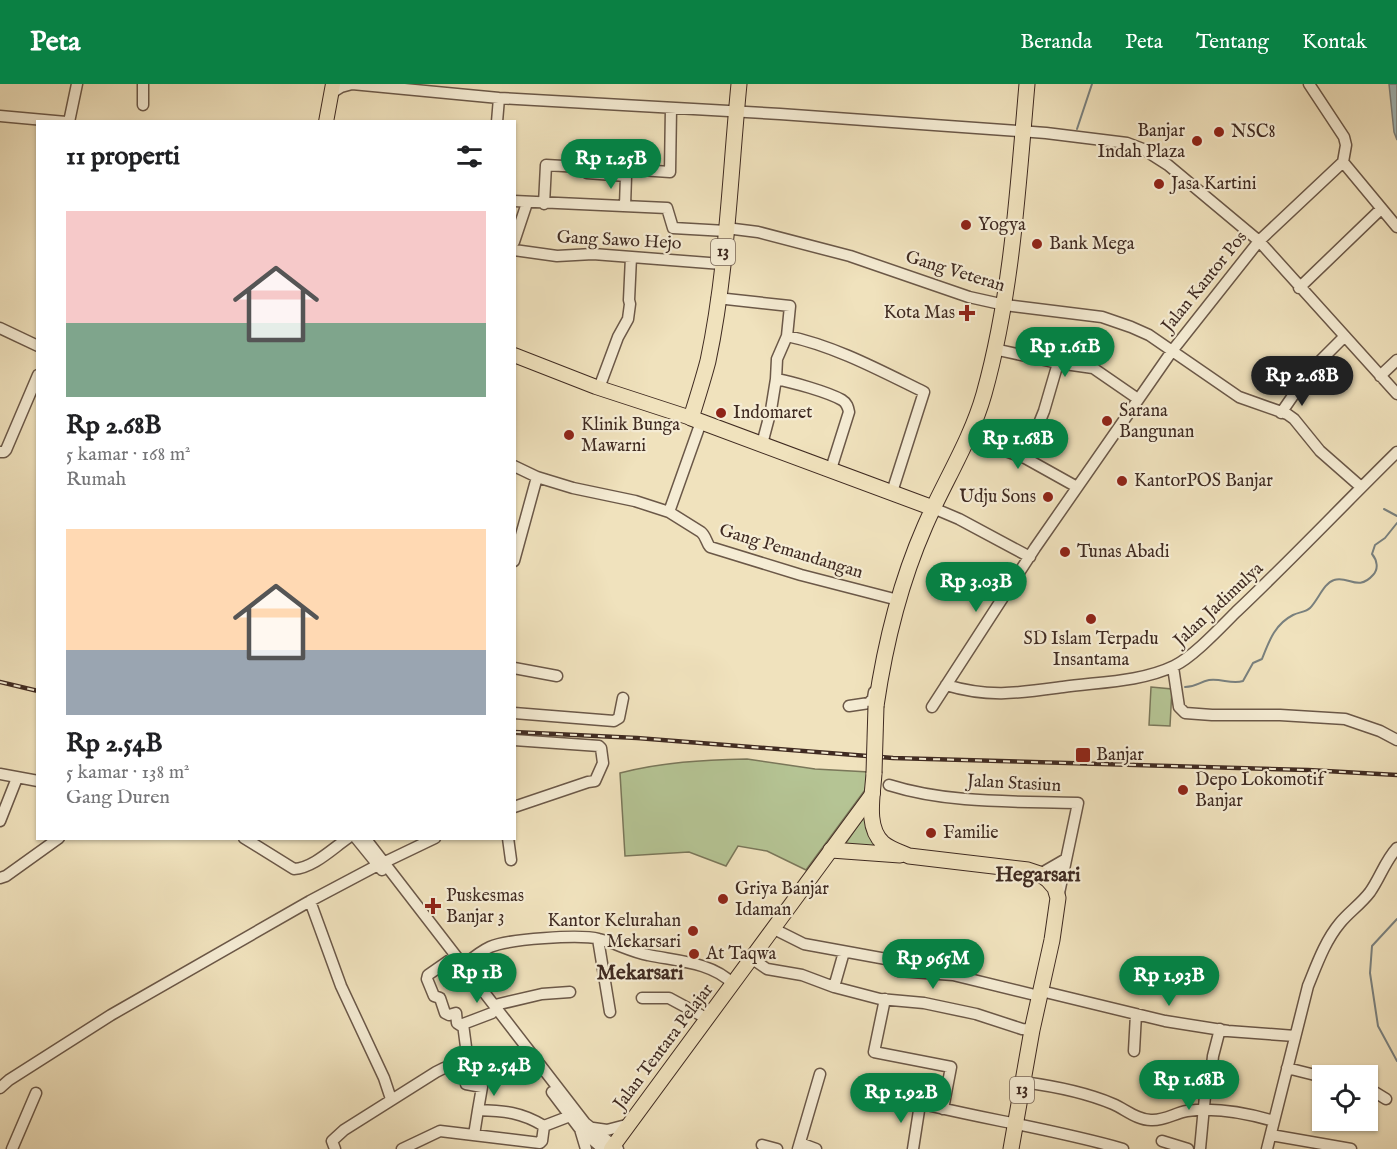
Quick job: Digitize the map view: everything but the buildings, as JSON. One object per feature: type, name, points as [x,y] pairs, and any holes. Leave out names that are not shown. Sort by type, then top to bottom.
[{"type":"highway","name":"13","points":[[696,420],[722,264],[740,84]]},
{"type":"highway","points":[[909,856],[882,842],[875,832],[872,820],[876,705],[886,647],[898,603],[933,508],[967,437],[984,394],[1005,305],[1027,84]]},
{"type":"highway","points":[[696,420],[933,508]]},
{"type":"highway","points":[[831,850],[909,856],[1028,870],[1040,874],[1052,884],[1058,898]]},
{"type":"highway","name":"13","points":[[1011,1149],[1058,898]]},
{"type":"main road","points":[[326,120],[333,88]]},
{"type":"main road","points":[[516,356],[598,387],[696,420]]},
{"type":"main road","name":"Jalan Tentara Pelajar","points":[[612,1148],[873,793]]},
{"type":"street","points":[[68,120],[77,84]]},
{"type":"street","points":[[143,84],[143,105]]},
{"type":"street","points":[[333,88],[352,84],[500,98],[1023,132],[1127,143],[1143,148],[1168,165],[1259,241],[1397,394]]},
{"type":"street","points":[[1309,84],[1344,137],[1346,145],[1343,162],[1397,226]]},
{"type":"street","points":[[497,120],[500,98]]},
{"type":"street","points":[[544,204],[546,165],[580,167],[587,172],[670,172],[671,108]]},
{"type":"street","points":[[0,116],[45,120]]},
{"type":"street","points":[[516,201],[625,206],[627,149]]},
{"type":"street","name":"Jalan Kantor Pos","points":[[932,706],[1077,487],[1172,351],[1259,241],[1343,162]]},
{"type":"street","points":[[516,236],[527,203]]},
{"type":"street","name":"Gang Veteran","points":[[625,206],[667,208],[674,228],[758,232],[850,256],[969,297],[1005,305],[1102,316],[1149,335],[1239,397],[1294,419],[1320,451],[1361,487]]},
{"type":"street","points":[[1299,288],[1381,209]]},
{"type":"street","name":"Gang Sawo Hejo","points":[[516,250],[557,256],[593,254],[722,264]]},
{"type":"street","points":[[598,387],[618,337],[628,319],[631,257]]},
{"type":"street","points":[[717,298],[790,306],[787,336],[777,359],[771,410],[762,444]]},
{"type":"street","points":[[0,328],[36,345]]},
{"type":"street","points":[[787,336],[817,344],[880,370],[924,392],[892,492]]},
{"type":"street","points":[[1281,413],[1310,371],[1344,337]]},
{"type":"street","points":[[994,349],[1093,368],[1138,399]]},
{"type":"street","points":[[1380,376],[1397,360]]},
{"type":"street","points":[[1025,458],[1044,411],[1058,363]]},
{"type":"street","points":[[776,379],[843,401],[848,406],[849,412],[831,469]]},
{"type":"street","points":[[1,452],[6,450],[36,380]]},
{"type":"street","points":[[669,512],[696,420]]},
{"type":"street","points":[[967,437],[1025,458],[1077,487]]},
{"type":"street","name":"Jalan Jadimulya","points":[[946,685],[974,693],[1009,694],[1139,677],[1173,667],[1213,634],[1301,550],[1397,452]]},
{"type":"street","name":"Gang Pemandangan","points":[[516,467],[537,477],[669,512],[701,531],[710,547],[898,603]]},
{"type":"street","points":[[516,547],[537,477]]},
{"type":"street","points":[[933,508],[959,519],[1030,557]]},
{"type":"street","points":[[849,706],[865,705],[872,701],[887,624],[898,603]]},
{"type":"street","points":[[1173,667],[1179,707],[1185,713],[1345,719],[1380,731],[1397,740]]},
{"type":"street","points":[[516,668],[557,676]]},
{"type":"street","points":[[516,713],[614,721],[619,718],[623,698]]},
{"type":"street","points":[[516,740],[599,746],[603,763],[595,781],[516,806]]},
{"type":"street","points":[[0,774],[36,781]]},
{"type":"street","points":[[0,821],[17,778]]},
{"type":"street","name":"Jalan Stasiun","points":[[889,785],[936,796],[1078,803],[1058,898]]},
{"type":"street","points":[[0,878],[56,840]]},
{"type":"street","points":[[247,840],[294,869],[302,869],[345,840]]},
{"type":"street","points":[[358,840],[381,863],[583,1126],[586,1149]]},
{"type":"street","points":[[366,840],[451,959],[462,967]]},
{"type":"street","points":[[0,1088],[111,1015],[310,901],[381,863],[431,840]]},
{"type":"street","points":[[508,840],[511,860]]},
{"type":"street","points":[[1267,1149],[1308,986],[1327,941],[1339,924],[1369,893],[1397,848]]},
{"type":"street","points":[[1040,874],[1066,859]]},
{"type":"street","points":[[310,901],[340,987],[384,1078],[391,1099]]},
{"type":"street","points":[[774,928],[804,944],[897,961],[897,971],[953,975],[1165,1021],[1228,1031],[1295,1036]]},
{"type":"street","points":[[462,967],[488,948],[507,941],[598,939],[642,954],[706,967],[726,976],[733,984]]},
{"type":"street","points":[[598,939],[610,1012]]},
{"type":"street","points":[[834,987],[844,952]]},
{"type":"street","points":[[752,958],[767,969],[802,975],[834,987],[885,999],[924,1003],[976,1014],[1032,1030]]},
{"type":"street","points":[[451,959],[428,975],[427,979],[434,996],[440,998],[445,1013],[449,1015],[456,1013],[457,1023],[460,1025],[493,1009],[542,994],[570,992]]},
{"type":"street","points":[[642,998],[669,998],[708,1019]]},
{"type":"street","points":[[885,999],[874,1052],[951,1067],[943,1109]]},
{"type":"street","points":[[1134,1051],[1136,1014]]},
{"type":"street","points":[[463,1024],[466,1047],[466,1084],[482,1087],[474,1135]]},
{"type":"street","points":[[1200,1149],[1203,1110],[1220,1029]]},
{"type":"street","points":[[527,1054],[570,1116],[612,1148]]},
{"type":"street","points":[[335,1149],[332,1141],[344,1130],[391,1099],[444,1068],[465,1066]]},
{"type":"street","points":[[1287,1068],[1312,1074]]},
{"type":"street","points":[[797,1147],[820,1074]]},
{"type":"street","points":[[1023,1082],[1086,1095],[1114,1104],[1150,1120],[1186,1111],[1203,1110],[1231,1112],[1274,1121]]},
{"type":"street","points":[[880,1093],[1123,1149]]},
{"type":"street","points":[[12,1149],[36,1094]]},
{"type":"street","points":[[1378,1094],[1386,1099]]},
{"type":"street","points":[[913,1149],[920,1104]]},
{"type":"street","points":[[478,1110],[506,1111],[528,1116],[544,1126]]},
{"type":"street","points":[[544,1126],[570,1116]]},
{"type":"street","points":[[583,1126],[607,1130],[630,1124]]},
{"type":"street","points":[[402,1149],[440,1131],[536,1144],[542,1141],[544,1126]]},
{"type":"street","points":[[1270,1135],[1351,1149]]},
{"type":"street","points":[[1162,1141],[1188,1149]]},
{"type":"street","points":[[762,1144],[778,1149],[797,1147],[816,1149]]},
{"type":"green space","points":[[1151,687],[1172,689],[1170,726],[1149,725]]},
{"type":"green space","points":[[747,759],[815,769],[869,772],[865,790],[806,870],[767,851],[738,846],[726,866],[689,852],[625,856],[620,773],[683,762]]},
{"type":"green space","points":[[864,817],[881,850],[843,847]]},
{"type":"water","points":[[1389,84],[1397,84],[1397,140],[1394,132]]},
{"type":"waterway","points":[[1077,129],[1092,84]]},
{"type":"waterway","points":[[1384,509],[1397,516]]},
{"type":"waterway","points":[[1185,687],[1209,680],[1243,681],[1253,663],[1262,659],[1277,628],[1293,615],[1310,608],[1330,582],[1339,579],[1358,583],[1368,580],[1375,573],[1377,567],[1372,554],[1375,545],[1385,538],[1397,523]]},
{"type":"waterway","points":[[1397,919],[1372,946],[1370,973],[1378,1026],[1397,1061]]},
{"type":"railway","points":[[0,682],[36,691]]},
{"type":"railway","points":[[516,732],[637,738],[893,758],[1308,770],[1397,775]]},
{"type":"place","name":"NSC8","points":[[1219,132]]},
{"type":"place","name":"Banjar Indah Plaza","points":[[1197,141]]},
{"type":"place","name":"Jasa Kartini","points":[[1159,184]]},
{"type":"place","name":"Yogya","points":[[966,225]]},
{"type":"place","name":"Bank Mega","points":[[1037,244]]},
{"type":"place","name":"Kota Mas","points":[[967,313]]},
{"type":"place","name":"Indomaret","points":[[721,413]]},
{"type":"place","name":"Sarana Bangunan","points":[[1107,421]]},
{"type":"place","name":"Klinik Bunga Mawarni","points":[[569,435]]},
{"type":"place","name":"KantorPOS Banjar","points":[[1122,481]]},
{"type":"place","name":"Udju Sons","points":[[1048,497]]},
{"type":"place","name":"Tunas Abadi","points":[[1065,552]]},
{"type":"place","name":"SD Islam Terpadu Insantama","points":[[1091,619]]},
{"type":"place","name":"Banjar","points":[[1083,755]]},
{"type":"place","name":"Depo Lokomotif Banjar","points":[[1183,790]]},
{"type":"place","name":"Familie","points":[[931,833]]},
{"type":"place","name":"Griya Banjar Idaman","points":[[723,899]]},
{"type":"place","name":"Puskesmas Banjar 3","points":[[433,906]]},
{"type":"place","name":"Kantor Kelurahan Mekarsari","points":[[693,931]]},
{"type":"place","name":"At Taqwa","points":[[694,954]]},
{"type":"district","name":"Hegarsari","points":[[1038,875]]},
{"type":"district","name":"Mekarsari","points":[[640,973]]}]
